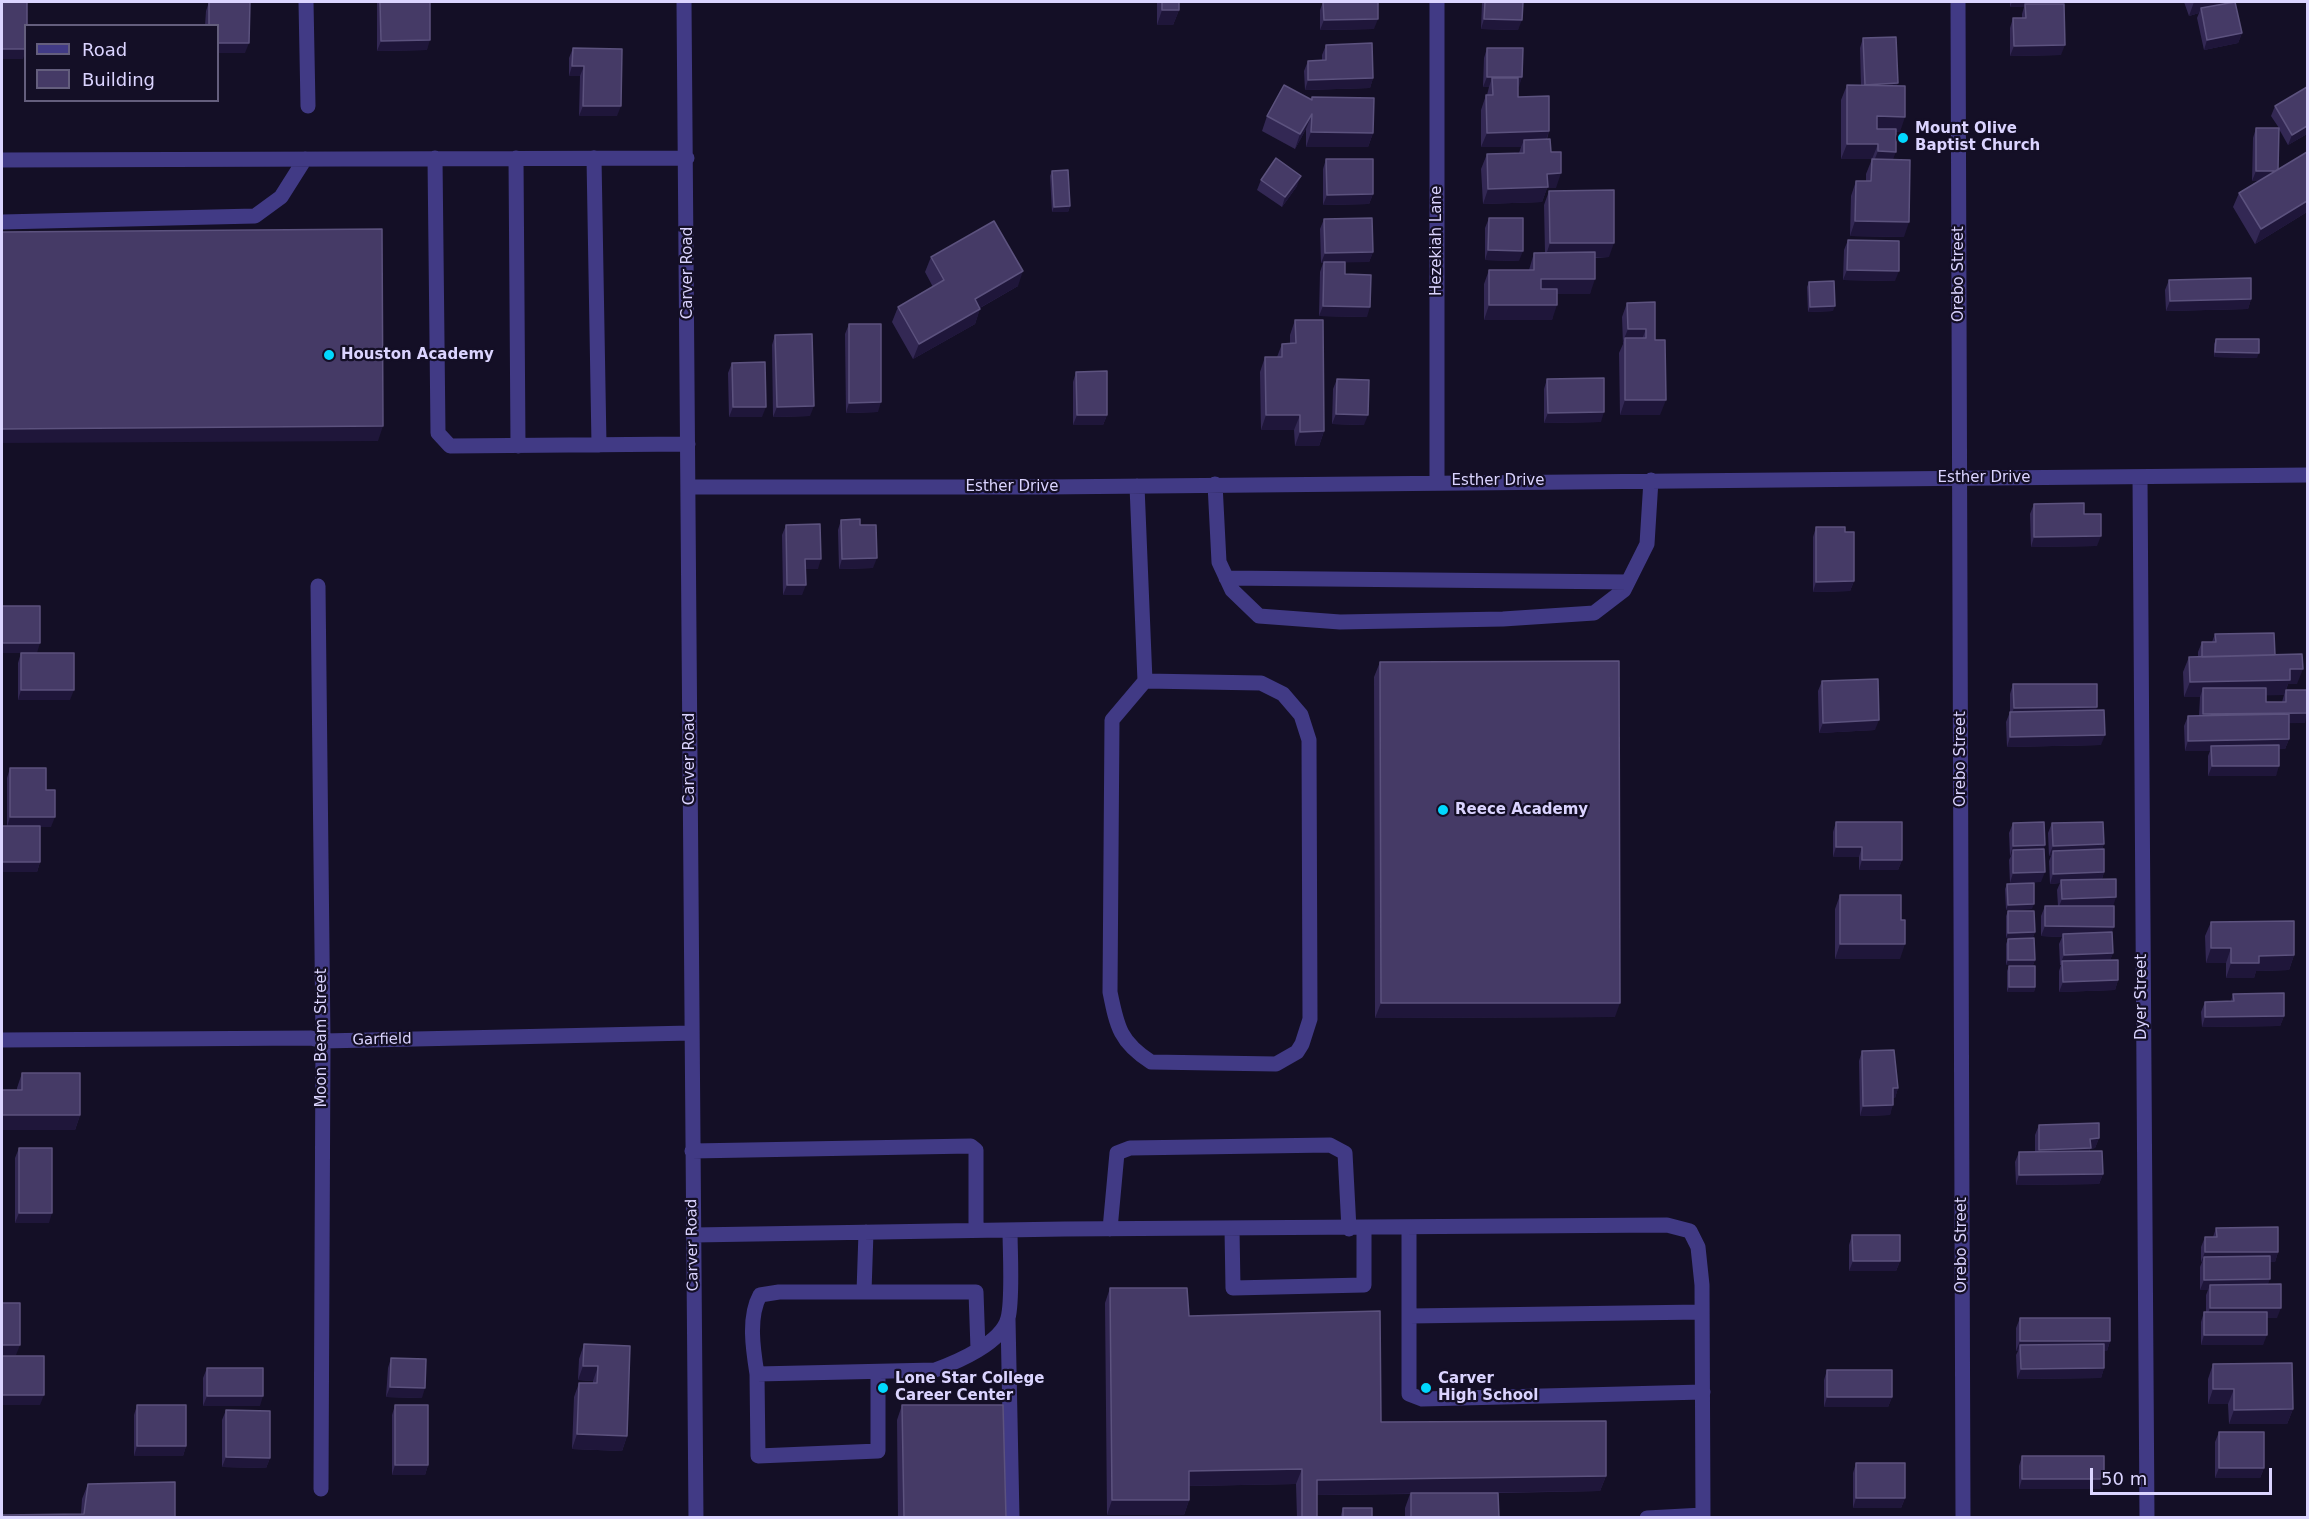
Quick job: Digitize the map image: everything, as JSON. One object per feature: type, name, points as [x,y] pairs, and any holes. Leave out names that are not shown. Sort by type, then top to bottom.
[{"type":"street","points":[[306,2],[308,106]]},
{"type":"street","name":"Carver Road","points":[[684,2],[696,1518]]},
{"type":"street","name":"Hezekiah Lane","points":[[1437,2],[1437,481]]},
{"type":"street","name":"Orebo Street","points":[[1958,2],[1963,1518]]},
{"type":"street","points":[[435,158],[438,433],[450,446],[688,444]]},
{"type":"street","points":[[516,158],[518,446]]},
{"type":"street","points":[[594,158],[599,445]]},
{"type":"street","points":[[2,160],[687,158]]},
{"type":"street","points":[[2,222],[255,216],[281,197],[305,159]]},
{"type":"street","name":"Esther Drive","points":[[688,487],[1137,486],[1437,481],[2307,475]]},
{"type":"street","name":"Dyer Street","points":[[2140,477],[2147,1518]]},
{"type":"street","points":[[1215,484],[1219,562],[1232,590],[1259,616],[1340,622],[1503,619],[1594,613],[1624,590],[1647,544],[1651,480]]},
{"type":"street","points":[[1137,486],[1145,681],[1112,720],[1110,992],[1116,1025],[1123,1038],[1136,1052],[1151,1062],[1276,1064],[1297,1052],[1310,1019],[1309,740],[1301,715],[1283,694],[1261,683],[1145,681]]},
{"type":"street","points":[[1227,578],[1628,582]]},
{"type":"street","name":"Moon Beam Street","points":[[318,586],[322,1041],[321,1489]]},
{"type":"street","name":"Garfield","points":[[2,1040],[311,1038],[322,1041],[691,1033]]},
{"type":"street","points":[[1110,1229],[1117,1153],[1130,1148],[1330,1145],[1345,1153],[1364,1285],[1233,1288],[1232,1229]]},
{"type":"street","points":[[692,1151],[971,1146],[976,1150],[976,1230]]},
{"type":"street","points":[[693,1235],[976,1230],[1667,1225],[1690,1231],[1698,1247],[1702,1312],[1703,1516],[1647,1518]]},
{"type":"street","points":[[1409,1228],[1409,1394],[1422,1399],[1703,1392]]},
{"type":"street","points":[[1010,1230],[1008,1319],[1012,1518]]},
{"type":"street","points":[[864,1292],[866,1232]]},
{"type":"street","points":[[879,1372],[878,1451],[758,1456],[754,1306],[760,1295],[779,1292],[976,1292],[978,1349]]},
{"type":"street","points":[[1409,1316],[1702,1312]]},
{"type":"street","points":[[757,1374],[935,1370],[962,1360],[994,1339],[1008,1319]]},
{"type":"building","points":[[2,2],[27,2],[24,49],[2,49]]},
{"type":"building","points":[[209,2],[250,2],[249,43],[219,43],[219,24],[209,24]]},
{"type":"building","points":[[380,2],[430,2],[430,40],[381,41]]},
{"type":"building","points":[[1162,2],[1179,2],[1179,10],[1162,10]]},
{"type":"building","points":[[1323,2],[1378,2],[1378,19],[1324,20]]},
{"type":"building","points":[[1485,2],[1523,2],[1522,20],[1484,19]]},
{"type":"building","points":[[2235,2],[2242,33],[2207,40],[2201,8]]},
{"type":"building","points":[[2025,4],[2064,4],[2065,45],[2014,46],[2013,18],[2026,18]]},
{"type":"building","points":[[1896,37],[1898,83],[1865,85],[1863,38]]},
{"type":"building","points":[[1372,43],[1373,78],[1308,80],[1308,61],[1326,60],[1326,45]]},
{"type":"building","points":[[573,48],[622,49],[621,106],[583,106],[584,66],[572,66]]},
{"type":"building","points":[[1487,48],[1523,48],[1522,77],[1487,77]]},
{"type":"building","points":[[1492,78],[1518,78],[1518,97],[1549,96],[1549,131],[1487,133],[1486,95],[1493,95]]},
{"type":"building","points":[[1284,85],[1312,100],[1312,97],[1374,98],[1373,133],[1311,132],[1312,114],[1300,134],[1267,116]]},
{"type":"building","points":[[1847,85],[1905,86],[1905,117],[1877,116],[1877,129],[1896,129],[1896,152],[1878,151],[1878,144],[1847,144]]},
{"type":"building","points":[[2307,87],[2307,126],[2292,135],[2275,106]]},
{"type":"building","points":[[2256,128],[2279,128],[2278,169],[2275,171],[2256,171]]},
{"type":"building","points":[[1550,139],[1551,152],[1561,152],[1561,173],[1547,174],[1548,187],[1488,189],[1487,154],[1524,153],[1524,140]]},
{"type":"building","points":[[2307,152],[2307,201],[2261,229],[2239,193]]},
{"type":"building","points":[[1276,158],[1301,176],[1285,197],[1261,180]]},
{"type":"building","points":[[1326,159],[1373,159],[1373,194],[1327,195]]},
{"type":"building","points":[[1872,159],[1910,160],[1909,222],[1855,221],[1856,181],[1871,181]]},
{"type":"building","points":[[1068,170],[1070,206],[1054,207],[1052,171]]},
{"type":"building","points":[[1614,190],[1614,243],[1550,243],[1549,191]]},
{"type":"building","points":[[1372,218],[1373,252],[1325,253],[1324,219]]},
{"type":"building","points":[[1489,218],[1523,218],[1523,251],[1488,250]]},
{"type":"building","points":[[994,221],[1023,271],[975,299],[980,309],[919,344],[898,307],[944,280],[931,257]]},
{"type":"building","points":[[382,229],[383,426],[2,429],[2,232]]},
{"type":"building","points":[[1848,240],[1899,241],[1899,271],[1847,270]]},
{"type":"building","points":[[1595,252],[1595,279],[1541,279],[1541,289],[1557,289],[1557,305],[1489,305],[1489,270],[1534,270],[1534,253]]},
{"type":"building","points":[[1324,262],[1345,262],[1345,274],[1371,275],[1370,307],[1323,306]]},
{"type":"building","points":[[2251,278],[2251,299],[2170,301],[2169,280]]},
{"type":"building","points":[[1834,281],[1835,306],[1810,307],[1809,282]]},
{"type":"building","points":[[1655,302],[1655,340],[1665,340],[1666,400],[1625,400],[1625,338],[1646,338],[1646,329],[1628,329],[1627,303]]},
{"type":"building","points":[[1295,320],[1323,320],[1324,431],[1300,432],[1300,415],[1266,415],[1265,357],[1282,357],[1282,344],[1296,343]]},
{"type":"building","points":[[849,324],[881,324],[881,402],[849,403]]},
{"type":"building","points":[[812,334],[814,406],[777,407],[775,335]]},
{"type":"building","points":[[2216,339],[2259,339],[2259,353],[2215,352]]},
{"type":"building","points":[[765,362],[766,407],[733,407],[732,363]]},
{"type":"building","points":[[1107,371],[1107,415],[1077,415],[1076,372]]},
{"type":"building","points":[[1604,378],[1604,412],[1548,413],[1547,379]]},
{"type":"building","points":[[1337,379],[1369,380],[1368,415],[1336,414]]},
{"type":"building","points":[[2084,503],[2084,514],[2101,514],[2101,536],[2034,537],[2034,504]]},
{"type":"building","points":[[860,519],[860,525],[876,525],[877,558],[842,559],[841,520]]},
{"type":"building","points":[[820,524],[821,559],[805,559],[806,585],[787,585],[786,525]]},
{"type":"building","points":[[1816,527],[1845,527],[1845,532],[1854,532],[1854,581],[1816,582]]},
{"type":"building","points":[[2,606],[40,606],[40,643],[2,643]]},
{"type":"building","points":[[2274,633],[2275,655],[2202,657],[2202,642],[2216,642],[2215,634]]},
{"type":"building","points":[[21,653],[74,653],[74,690],[21,690]]},
{"type":"building","points":[[2302,654],[2303,669],[2290,669],[2290,680],[2190,682],[2189,657]]},
{"type":"building","points":[[1619,661],[1620,1003],[1381,1003],[1380,662]]},
{"type":"building","points":[[1878,679],[1879,720],[1823,723],[1822,681]]},
{"type":"building","points":[[2013,684],[2097,684],[2097,707],[2014,708]]},
{"type":"building","points":[[2203,688],[2266,688],[2266,702],[2286,702],[2286,690],[2307,690],[2307,713],[2203,714]]},
{"type":"building","points":[[2104,710],[2105,735],[2010,737],[2010,712]]},
{"type":"building","points":[[2289,714],[2289,739],[2188,741],[2188,716]]},
{"type":"building","points":[[2279,745],[2279,766],[2212,766],[2211,746]]},
{"type":"building","points":[[10,768],[46,768],[46,790],[55,790],[55,817],[10,817]]},
{"type":"building","points":[[1836,822],[1902,822],[1902,860],[1862,860],[1862,847],[1836,847]]},
{"type":"building","points":[[2044,822],[2045,845],[2013,846],[2013,823]]},
{"type":"building","points":[[2103,822],[2104,844],[2053,846],[2052,823]]},
{"type":"building","points":[[2,826],[40,826],[40,862],[2,862]]},
{"type":"building","points":[[2044,849],[2045,872],[2013,873],[2013,850]]},
{"type":"building","points":[[2104,849],[2104,872],[2053,874],[2053,851]]},
{"type":"building","points":[[2116,879],[2116,897],[2062,899],[2061,880]]},
{"type":"building","points":[[2034,883],[2034,904],[2008,905],[2007,884]]},
{"type":"building","points":[[1840,895],[1901,895],[1901,920],[1905,920],[1905,944],[1840,944]]},
{"type":"building","points":[[2045,906],[2114,906],[2114,927],[2045,926]]},
{"type":"building","points":[[2008,911],[2034,911],[2035,932],[2008,933]]},
{"type":"building","points":[[2294,921],[2294,955],[2259,956],[2259,963],[2231,963],[2231,948],[2211,948],[2211,922]]},
{"type":"building","points":[[2112,932],[2113,953],[2064,955],[2063,934]]},
{"type":"building","points":[[2034,938],[2035,960],[2008,960],[2008,939]]},
{"type":"building","points":[[2118,960],[2118,980],[2063,982],[2062,961]]},
{"type":"building","points":[[2009,966],[2035,966],[2035,987],[2009,987]]},
{"type":"building","points":[[2284,993],[2284,1016],[2205,1017],[2205,1002],[2234,1001],[2233,994]]},
{"type":"building","points":[[1894,1050],[1898,1088],[1893,1088],[1893,1105],[1863,1106],[1862,1051]]},
{"type":"building","points":[[22,1073],[80,1073],[80,1115],[2,1115],[2,1090],[22,1090]]},
{"type":"building","points":[[2099,1123],[2099,1138],[2090,1139],[2091,1148],[2039,1150],[2039,1125]]},
{"type":"building","points":[[19,1148],[52,1148],[52,1213],[19,1213]]},
{"type":"building","points":[[2102,1151],[2103,1174],[2019,1175],[2019,1152]]},
{"type":"building","points":[[2278,1227],[2278,1252],[2205,1252],[2205,1237],[2217,1237],[2216,1228]]},
{"type":"building","points":[[1852,1235],[1900,1235],[1900,1261],[1853,1261]]},
{"type":"building","points":[[2270,1256],[2270,1279],[2204,1280],[2204,1257]]},
{"type":"building","points":[[2281,1284],[2281,1308],[2210,1308],[2210,1285]]},
{"type":"building","points":[[1110,1288],[1187,1288],[1189,1316],[1380,1311],[1381,1422],[1606,1421],[1606,1476],[1317,1480],[1317,1518],[1302,1518],[1302,1469],[1189,1471],[1189,1500],[1112,1500]]},
{"type":"building","points":[[2,1303],[20,1303],[20,1345],[2,1345]]},
{"type":"building","points":[[2204,1312],[2267,1312],[2267,1335],[2204,1335]]},
{"type":"building","points":[[2020,1318],[2110,1318],[2110,1341],[2020,1341]]},
{"type":"building","points":[[584,1344],[630,1346],[627,1436],[577,1434],[579,1383],[597,1383],[598,1366],[583,1366]]},
{"type":"building","points":[[2104,1344],[2104,1368],[2021,1369],[2020,1345]]},
{"type":"building","points":[[2,1356],[44,1356],[44,1395],[2,1395]]},
{"type":"building","points":[[391,1358],[426,1359],[425,1388],[390,1387]]},
{"type":"building","points":[[2292,1363],[2293,1409],[2234,1410],[2234,1389],[2213,1389],[2213,1364]]},
{"type":"building","points":[[207,1368],[263,1368],[263,1396],[207,1396]]},
{"type":"building","points":[[1827,1370],[1892,1370],[1892,1397],[1827,1397]]},
{"type":"building","points":[[137,1405],[186,1405],[186,1446],[137,1446]]},
{"type":"building","points":[[395,1405],[428,1405],[428,1465],[395,1465]]},
{"type":"building","points":[[902,1405],[1003,1405],[1006,1518],[904,1518]]},
{"type":"building","points":[[226,1410],[270,1411],[270,1458],[226,1457]]},
{"type":"building","points":[[2219,1432],[2264,1432],[2264,1468],[2219,1468]]},
{"type":"building","points":[[2022,1456],[2104,1456],[2104,1479],[2022,1479]]},
{"type":"building","points":[[1856,1463],[1905,1463],[1905,1498],[1856,1498]]},
{"type":"building","points":[[175,1482],[175,1518],[2,1518],[2,1515],[84,1514],[88,1484]]},
{"type":"building","points":[[1411,1493],[1498,1493],[1499,1518],[1411,1518]]},
{"type":"building","points":[[1343,1508],[1372,1508],[1372,1518],[1343,1518]]},
{"type":"place","name":"Mount Olive Baptist Church","points":[[1903,138]]},
{"type":"place","name":"Houston Academy","points":[[329,355]]},
{"type":"place","name":"Reece Academy","points":[[1443,810]]},
{"type":"place","name":"Lone Star College Career Center","points":[[883,1388]]},
{"type":"place","name":"Carver High School","points":[[1426,1388]]}]
